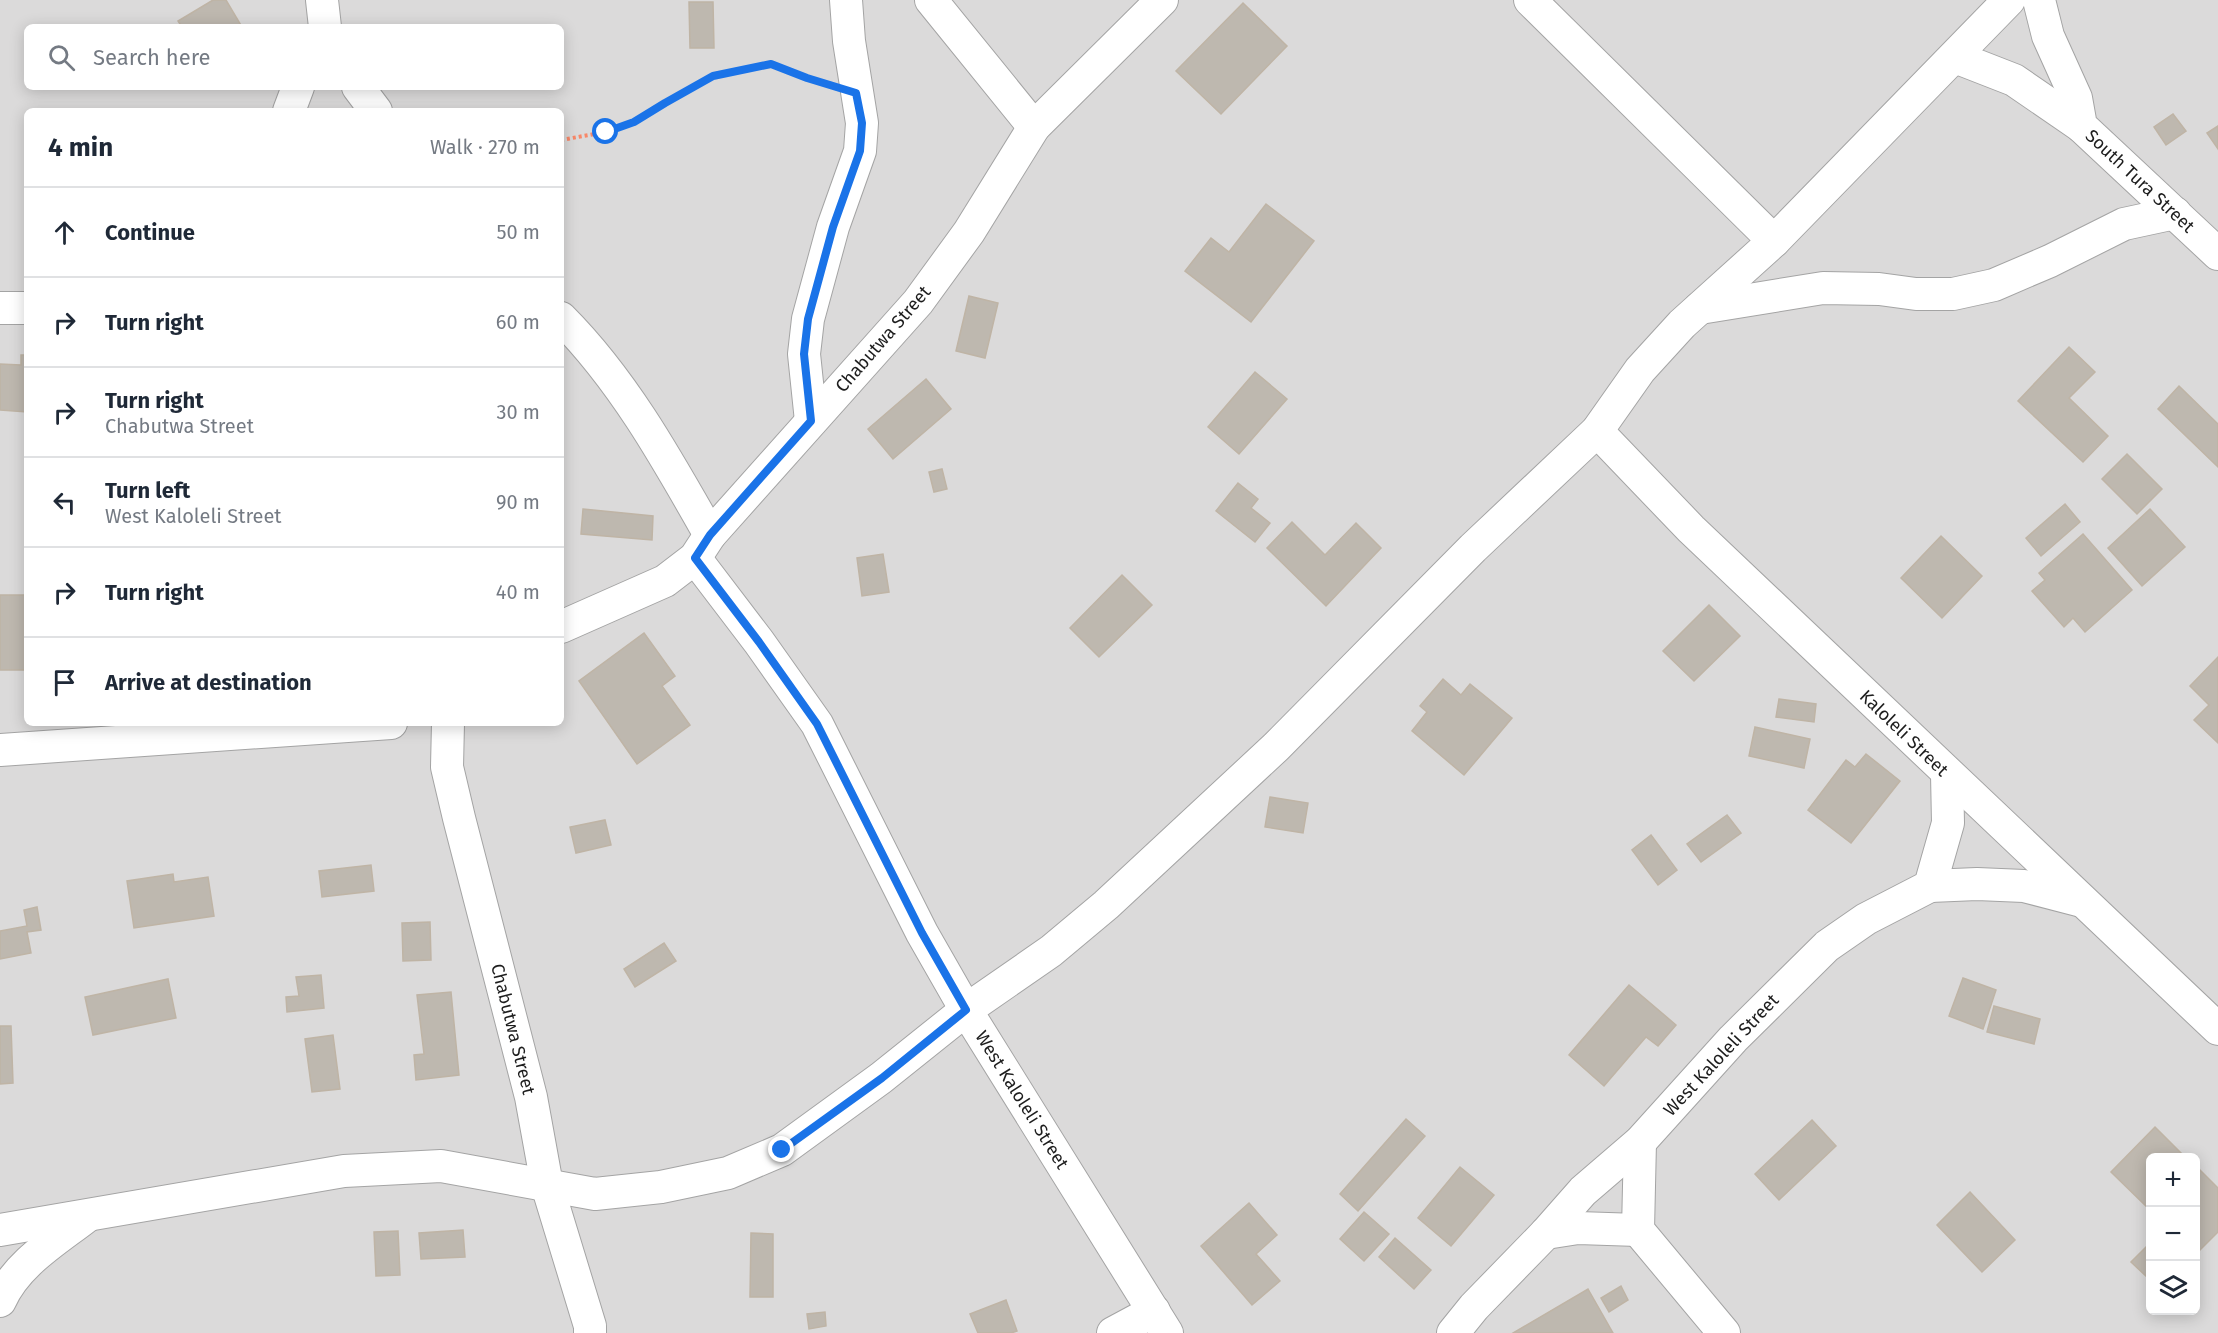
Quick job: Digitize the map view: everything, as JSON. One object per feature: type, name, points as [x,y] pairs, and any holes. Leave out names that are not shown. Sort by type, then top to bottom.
[{"type":"street","points":[[322,0],[325,24]]},
{"type":"street","points":[[811,421],[804,354],[808,319],[827,246],[860,151],[862,123],[849,40],[846,0]]},
{"type":"street","points":[[931,0],[1034,127]]},
{"type":"street","name":"Chabutwa Street","points":[[564,626],[665,581],[703,546],[918,302],[969,232],[1034,127],[1162,0]]},
{"type":"street","points":[[1530,0],[1774,241]]},
{"type":"street","points":[[0,1230],[344,1171],[441,1166],[595,1194],[661,1187],[728,1173],[782,1150],[873,1085],[966,1010],[1051,951],[1106,905],[1276,747],[1473,548],[1597,431],[1640,370],[1682,324],[1774,241],[2009,0]]},
{"type":"street","name":"South Tura Street","points":[[2039,0],[2048,36],[2076,98],[2081,126],[2218,254]]},
{"type":"street","points":[[1955,57],[2014,80],[2081,126]]},
{"type":"street","points":[[290,108],[297,90]]},
{"type":"street","points":[[360,90],[374,108]]},
{"type":"street","points":[[1700,308],[1823,288],[1953,294],[1994,285],[2050,261],[2124,224],[2175,213]]},
{"type":"street","points":[[0,308],[24,308]]},
{"type":"street","name":"West Kaloleli Street","points":[[564,321],[625,395],[672,468],[703,546],[759,642],[817,724],[922,933],[966,1010],[1161,1322]]},
{"type":"street","name":"Kaloleli Street","points":[[1597,431],[1691,529],[2218,1029]]},
{"type":"street","points":[[0,750],[348,726]]},
{"type":"street","name":"Chabutwa Street","points":[[448,726],[447,767],[531,1097],[547,1185],[590,1326],[590,1333]]},
{"type":"street","points":[[1947,774],[1948,823],[1930,886],[1977,884],[2024,886],[2082,901]]},
{"type":"street","name":"West Kaloleli Street","points":[[1453,1333],[1474,1307],[1583,1191],[1640,1142],[1733,1039],[1827,946],[1866,919],[1930,886]]},
{"type":"street","points":[[1640,1142],[1638,1230],[1724,1333]]},
{"type":"street","points":[[0,1301],[5,1290],[28,1262],[89,1215]]},
{"type":"street","points":[[1546,1233],[1578,1228],[1638,1230]]},
{"type":"street","points":[[1113,1333],[1161,1322]]},
{"type":"path","points":[[564,139],[606,132],[634,122],[713,76],[771,64],[856,93]]},
{"type":"shaded area","points":[[0,0],[2218,0],[2218,1333],[0,1333]]},
{"type":"building","points":[[213,0],[226,0],[240,24],[180,24],[178,21]]},
{"type":"building","points":[[689,2],[713,2],[714,48],[690,48]]},
{"type":"building","points":[[1243,3],[1287,46],[1221,114],[1176,71]]},
{"type":"building","points":[[2173,114],[2186,131],[2166,145],[2154,127]]},
{"type":"building","points":[[2218,126],[2218,149],[2207,133]]},
{"type":"building","points":[[1266,204],[1314,241],[1251,322],[1185,271],[1211,238],[1229,252]]},
{"type":"building","points":[[969,296],[998,303],[985,358],[956,351]]},
{"type":"building","points":[[2069,347],[2095,372],[2069,398],[2108,436],[2083,462],[2018,401]]},
{"type":"building","points":[[21,355],[24,355],[24,412],[0,410],[0,364],[21,365]]},
{"type":"building","points":[[1255,372],[1287,399],[1239,454],[1208,427]]},
{"type":"building","points":[[926,379],[951,409],[893,459],[868,429]]},
{"type":"building","points":[[2179,386],[2218,424],[2218,467],[2158,409]]},
{"type":"building","points":[[2127,454],[2162,489],[2137,514],[2102,479]]},
{"type":"building","points":[[942,469],[947,489],[934,492],[929,472]]},
{"type":"building","points":[[1238,483],[1258,499],[1251,508],[1270,523],[1255,542],[1216,511]]},
{"type":"building","points":[[2065,504],[2080,522],[2041,556],[2026,538]]},
{"type":"building","points":[[583,509],[653,516],[652,540],[581,534]]},
{"type":"building","points":[[2150,509],[2185,547],[2142,586],[2108,548]]},
{"type":"building","points":[[1292,522],[1325,555],[1356,523],[1381,548],[1326,606],[1267,548]]},
{"type":"building","points":[[2083,534],[2132,590],[2085,632],[2073,618],[2064,627],[2032,591],[2045,580],[2039,573]]},
{"type":"building","points":[[1941,536],[1982,576],[1942,618],[1901,578]]},
{"type":"building","points":[[883,554],[889,592],[862,596],[857,558]]},
{"type":"building","points":[[1122,575],[1152,605],[1099,657],[1070,628]]},
{"type":"building","points":[[0,595],[24,595],[24,670],[0,670]]},
{"type":"building","points":[[1709,605],[1740,636],[1694,681],[1663,651]]},
{"type":"building","points":[[644,633],[675,676],[662,686],[690,725],[637,764],[579,681]]},
{"type":"building","points":[[2218,657],[2218,743],[2194,720],[2209,705],[2190,686]]},
{"type":"building","points":[[1443,679],[1461,695],[1470,684],[1512,718],[1464,775],[1412,731],[1427,712],[1420,706]]},
{"type":"building","points":[[1779,699],[1816,704],[1814,722],[1776,717]]},
{"type":"building","points":[[1755,727],[1810,739],[1804,768],[1749,756]]},
{"type":"building","points":[[1866,754],[1900,781],[1851,843],[1808,810],[1846,760],[1855,767]]},
{"type":"building","points":[[1270,797],[1308,803],[1303,833],[1265,827]]},
{"type":"building","points":[[1727,815],[1741,833],[1701,862],[1687,844]]},
{"type":"building","points":[[605,820],[611,845],[576,853],[570,827]]},
{"type":"building","points":[[1651,835],[1677,870],[1658,885],[1632,850]]},
{"type":"building","points":[[371,865],[374,891],[322,897],[319,871]]},
{"type":"building","points":[[173,874],[174,882],[208,877],[214,916],[134,928],[127,881]]},
{"type":"building","points":[[37,907],[41,930],[27,932],[31,953],[0,959],[0,931],[27,926],[24,910]]},
{"type":"building","points":[[430,922],[431,960],[403,961],[402,923]]},
{"type":"building","points":[[664,943],[676,961],[635,987],[624,969]]},
{"type":"building","points":[[321,975],[324,1008],[287,1012],[286,997],[299,996],[296,977]]},
{"type":"building","points":[[1963,978],[1996,990],[1983,1029],[1949,1016]]},
{"type":"building","points":[[168,979],[176,1018],[93,1035],[85,997]]},
{"type":"building","points":[[1629,985],[1676,1025],[1658,1046],[1646,1037],[1604,1086],[1569,1055]]},
{"type":"building","points":[[451,992],[459,1075],[416,1080],[414,1055],[424,1054],[417,995]]},
{"type":"building","points":[[1994,1006],[2040,1019],[2034,1044],[1987,1032]]},
{"type":"building","points":[[0,1026],[11,1026],[13,1083],[0,1084]]},
{"type":"building","points":[[333,1035],[340,1089],[312,1092],[305,1039]]},
{"type":"building","points":[[1406,1119],[1425,1136],[1358,1211],[1340,1194]]},
{"type":"building","points":[[1812,1120],[1836,1146],[1779,1200],[1755,1174]]},
{"type":"building","points":[[2155,1127],[2181,1153],[2146,1153],[2146,1206],[2111,1172]]},
{"type":"building","points":[[1460,1167],[1494,1195],[1451,1246],[1418,1218]]},
{"type":"building","points":[[2200,1170],[2218,1188],[2218,1232],[2200,1250]]},
{"type":"building","points":[[1970,1192],[2015,1240],[1982,1272],[1937,1225]]},
{"type":"building","points":[[1249,1203],[1277,1235],[1256,1254],[1280,1281],[1252,1305],[1201,1246]]},
{"type":"building","points":[[1364,1212],[1389,1234],[1364,1261],[1340,1239]]},
{"type":"building","points":[[463,1230],[465,1257],[421,1259],[419,1233]]},
{"type":"building","points":[[398,1231],[400,1275],[376,1276],[374,1232]]},
{"type":"building","points":[[751,1233],[773,1234],[773,1297],[750,1297]]},
{"type":"building","points":[[1395,1238],[1431,1270],[1414,1289],[1379,1257]]},
{"type":"building","points":[[2146,1247],[2146,1276],[2131,1262]]},
{"type":"building","points":[[1621,1286],[1628,1300],[1609,1312],[1601,1298]]},
{"type":"building","points":[[1588,1289],[1613,1333],[1513,1333]]},
{"type":"building","points":[[1006,1300],[1017,1331],[978,1333],[970,1314]]},
{"type":"building","points":[[825,1312],[826,1326],[809,1329],[807,1314]]},
{"type":"route","points":[[606,132],[634,122],[713,76],[771,64],[856,93],[862,123],[860,151],[833,227],[808,319],[804,354],[805,383],[811,421],[710,535],[695,558],[759,642],[817,724],[922,933],[966,1010],[882,1078],[782,1150]]}]
